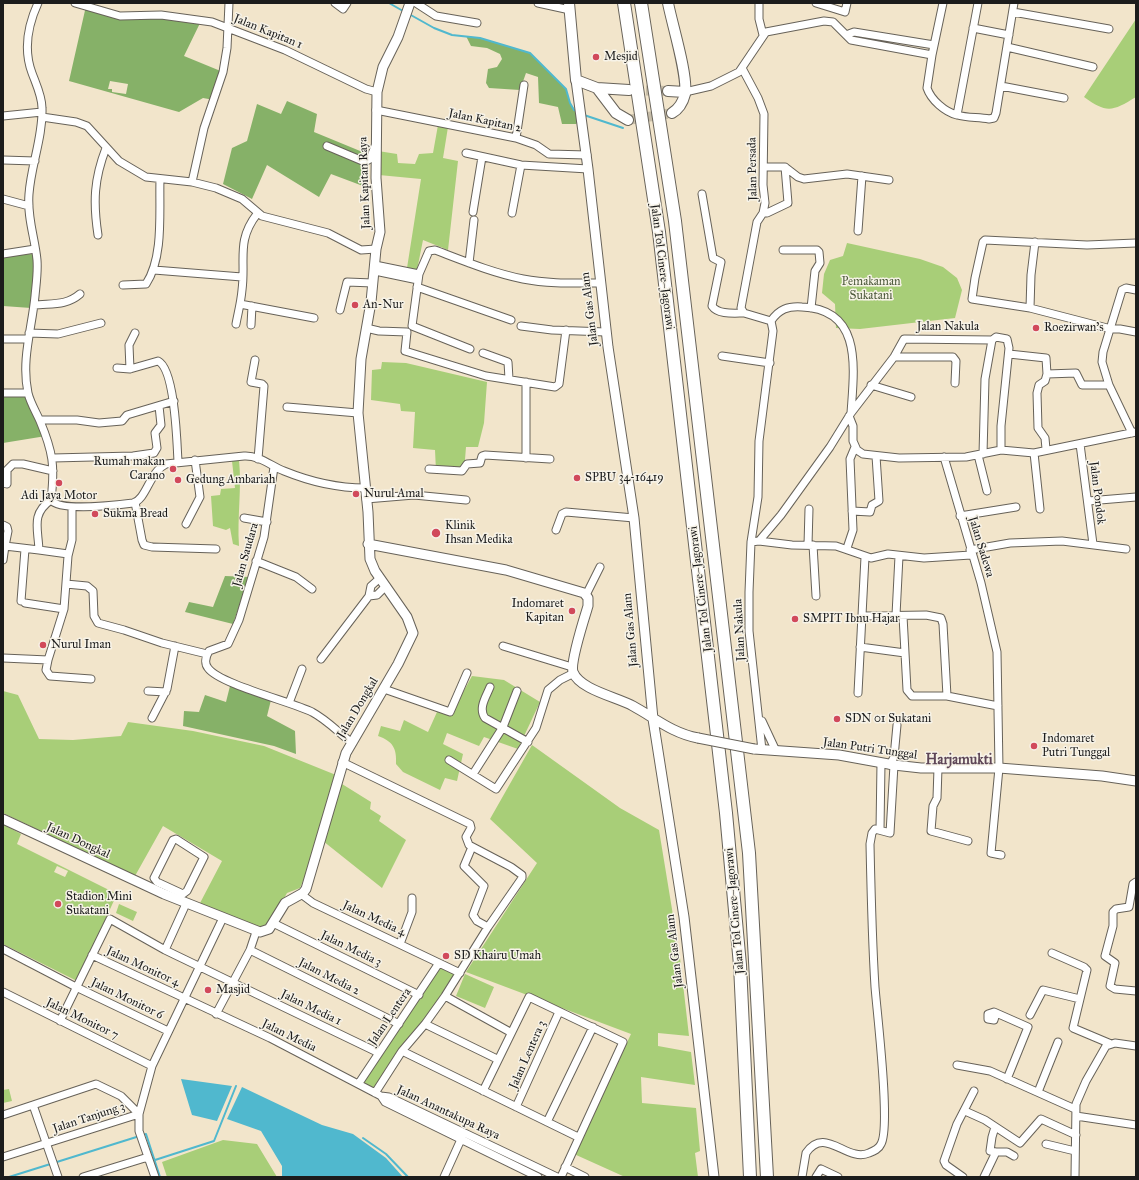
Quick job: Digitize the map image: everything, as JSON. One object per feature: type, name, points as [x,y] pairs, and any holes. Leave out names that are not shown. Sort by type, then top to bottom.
[{"type":"highway","name":"Jalan Tol Cinere–Jagorawi","points":[[624,3],[659,232],[726,813],[740,965],[750,1177]]},
{"type":"highway","name":"Jalan Tol Cinere–Jagorawi","points":[[641,3],[675,221],[749,853],[767,1177]]},
{"type":"main road","points":[[668,3],[683,71],[685,92],[679,108],[672,113]]},
{"type":"main road","name":"Jalan Gas Alam","points":[[570,7],[576,80]]},
{"type":"main road","points":[[576,80],[597,88],[629,90]]},
{"type":"main road","points":[[597,88],[616,113],[628,120]]},
{"type":"main road","points":[[668,91],[685,92]]},
{"type":"street","points":[[38,3],[29,28],[27,53],[41,99],[42,115],[28,206],[37,268],[34,305],[28,336],[28,392],[40,420],[53,458],[54,471],[51,500]]},
{"type":"street","name":"Jalan Kapitan 1","points":[[75,3],[115,15],[155,15],[202,19],[278,47],[366,89],[377,92]]},
{"type":"street","points":[[192,182],[204,128],[223,72],[229,3]]},
{"type":"street","points":[[335,3],[343,9],[347,3]]},
{"type":"street","points":[[538,3],[570,7]]},
{"type":"street","points":[[759,3],[759,14],[763,35]]},
{"type":"street","points":[[816,3],[845,12],[847,3]]},
{"type":"street","points":[[943,3],[932,55],[927,88],[929,94],[936,102],[957,115],[989,119],[994,118],[1001,86],[1014,3]]},
{"type":"street","points":[[957,115],[978,3]]},
{"type":"street","points":[[412,4],[436,16],[477,23]]},
{"type":"street","name":"Jalan Kapitan Raya","points":[[366,499],[358,413],[361,358],[373,283],[376,249],[380,232],[376,144],[377,92],[383,67],[412,4]]},
{"type":"street","points":[[1013,12],[1109,29]]},
{"type":"street","points":[[685,92],[711,86],[738,72],[763,35],[770,30],[829,21],[836,25],[851,40],[932,55]]},
{"type":"street","points":[[973,28],[1009,35]]},
{"type":"street","points":[[846,35],[854,32],[934,45]]},
{"type":"street","points":[[1007,47],[1093,67]]},
{"type":"street","name":"Jalan Persada","points":[[742,68],[763,110],[763,185],[765,203],[763,213],[757,222],[741,304],[742,311],[744,313]]},
{"type":"street","name":"Jalan Gas Alam","points":[[576,80],[587,155],[606,332],[634,518],[653,719],[684,917],[714,1177]]},
{"type":"street","points":[[516,138],[524,85]]},
{"type":"street","points":[[1001,86],[1064,98]]},
{"type":"street","name":"Jalan Kapitan 2","points":[[376,110],[516,138],[536,145],[549,154],[587,155]]},
{"type":"street","points":[[3,116],[42,115],[83,124],[91,129],[106,148],[119,161],[146,177],[192,182],[232,194],[248,203],[257,214],[267,218],[324,231],[361,250],[376,249]]},
{"type":"street","points":[[327,146],[365,162],[370,159],[376,144]]},
{"type":"street","points":[[98,235],[95,204],[96,175],[106,148]]},
{"type":"street","points":[[466,153],[521,165],[588,169]]},
{"type":"street","points":[[473,212],[482,157]]},
{"type":"street","points":[[3,160],[35,161]]},
{"type":"street","points":[[512,213],[521,165]]},
{"type":"street","points":[[764,167],[785,167],[798,177],[804,179],[847,174],[890,180]]},
{"type":"street","points":[[763,213],[788,203],[785,167]]},
{"type":"street","points":[[858,231],[862,176]]},
{"type":"street","points":[[123,285],[146,284],[154,270],[159,230],[160,179]]},
{"type":"street","points":[[702,194],[713,258],[721,262],[712,306],[714,309],[727,312],[744,313],[771,321],[776,314],[786,308],[811,308],[833,315],[848,331],[853,376],[850,414],[855,447],[850,459],[853,530],[847,548]]},
{"type":"street","points":[[3,198],[28,206]]},
{"type":"street","points":[[236,324],[242,291],[244,239],[249,224],[257,214]]},
{"type":"street","points":[[469,263],[474,220]]},
{"type":"street","points":[[1136,242],[1088,245],[984,241],[972,298],[1030,308],[1111,329],[1136,332]]},
{"type":"street","points":[[1030,308],[1031,275],[1035,242]]},
{"type":"street","points":[[3,254],[35,249]]},
{"type":"street","points":[[470,348],[412,326],[418,280],[427,253],[432,250],[523,279],[555,283],[600,283]]},
{"type":"street","points":[[783,250],[817,250],[819,252],[820,263],[815,271],[811,308]]},
{"type":"street","points":[[375,268],[418,280],[511,320]]},
{"type":"street","points":[[154,270],[242,277]]},
{"type":"street","points":[[340,310],[347,282],[373,283]]},
{"type":"street","points":[[855,447],[864,454],[876,456],[899,458],[944,457],[980,454],[1001,450],[1034,452],[1134,433],[1109,385],[1103,367],[1102,358],[1122,290],[1126,288],[1136,290]]},
{"type":"street","points":[[34,305],[63,304],[69,302],[80,294]]},
{"type":"street","points":[[240,304],[314,318]]},
{"type":"street","points":[[251,325],[252,306]]},
{"type":"street","name":"Jalan Nakula","points":[[758,749],[759,716],[749,620],[751,542],[758,506],[760,441],[773,331],[771,321]]},
{"type":"street","points":[[3,339],[58,334],[101,323]]},
{"type":"street","points":[[521,326],[606,332]]},
{"type":"street","points":[[366,328],[379,332],[385,330],[407,332],[405,351],[486,376],[555,387],[558,385],[566,330]]},
{"type":"street","points":[[130,369],[129,345],[135,334]]},
{"type":"street","name":"Jalan Nakula","points":[[759,541],[781,516],[806,482],[850,414],[894,357],[904,339],[992,340],[996,337],[1007,339],[1009,344],[1009,354],[1001,426],[1001,450]]},
{"type":"street","points":[[987,491],[980,454],[985,379],[992,340]]},
{"type":"street","points":[[482,353],[508,362],[509,379]]},
{"type":"street","points":[[1009,354],[1044,356],[1047,361],[1047,374],[1045,381],[1039,385],[1037,393],[1038,428],[1045,438],[1046,449]]},
{"type":"street","points":[[722,356],[770,363]]},
{"type":"street","points":[[894,357],[953,357],[956,361],[955,383]]},
{"type":"street","points":[[255,360],[251,382],[262,384],[264,386],[258,459]]},
{"type":"street","points":[[116,368],[130,369],[160,362],[164,366],[174,401],[178,462]]},
{"type":"street","points":[[1047,374],[1076,373],[1082,385],[1109,385]]},
{"type":"street","points":[[526,382],[526,458]]},
{"type":"street","points":[[871,385],[911,397]]},
{"type":"street","points":[[3,393],[28,392]]},
{"type":"street","points":[[40,420],[68,419],[99,423],[122,421],[127,415],[174,401]]},
{"type":"street","points":[[53,458],[133,456],[154,453],[157,448],[155,433],[161,426],[159,406]]},
{"type":"street","points":[[287,407],[358,413]]},
{"type":"street","name":"Jalan Pondok","points":[[1080,444],[1092,544]]},
{"type":"street","points":[[1034,452],[1040,509]]},
{"type":"street","points":[[429,469],[462,471],[467,464],[480,463],[483,455],[550,459]]},
{"type":"street","points":[[51,500],[58,506],[72,507],[135,502],[139,500],[157,470],[166,464],[194,460],[247,456],[326,485],[345,488],[365,488]]},
{"type":"street","points":[[852,511],[870,512],[872,505],[879,501],[876,456]]},
{"type":"street","name":"Jalan Sadewa","points":[[944,457],[970,552],[981,584],[995,641],[999,768],[991,853],[1001,855]]},
{"type":"street","points":[[186,524],[200,497],[194,460]]},
{"type":"street","points":[[3,484],[7,484],[7,470],[13,464],[23,464],[54,471]]},
{"type":"street","name":"Jalan Saudara","points":[[207,654],[213,648],[227,645],[239,620],[267,522],[274,467]]},
{"type":"street","points":[[366,499],[414,495],[466,500]]},
{"type":"street","points":[[1088,501],[1136,497]]},
{"type":"street","name":"Jalan Dongkal","points":[[301,894],[306,889],[313,869],[342,762],[351,742],[384,689],[413,633],[407,616],[380,578],[370,559],[366,499]]},
{"type":"street","points":[[39,550],[37,514],[42,506],[51,500]]},
{"type":"street","points":[[135,502],[144,545],[152,547],[216,549]]},
{"type":"street","points":[[72,507],[72,540],[68,554],[64,608],[46,670],[50,676],[91,679]]},
{"type":"street","points":[[960,516],[1016,507]]},
{"type":"street","points":[[809,509],[810,545],[816,596]]},
{"type":"street","points":[[556,530],[562,514],[566,512],[634,518]]},
{"type":"street","points":[[244,518],[267,522]]},
{"type":"street","points":[[3,525],[7,527],[8,531],[4,546],[3,560]]},
{"type":"street","points":[[751,542],[759,541],[847,548],[865,557],[871,558],[888,554],[935,558],[1010,543],[1062,541],[1126,549]]},
{"type":"street","points":[[368,544],[506,570],[573,589],[586,595]]},
{"type":"street","points":[[4,546],[68,554]]},
{"type":"street","points":[[25,549],[23,602],[64,608]]},
{"type":"street","points":[[899,556],[899,616],[905,653],[908,693],[912,696],[947,696],[998,706]]},
{"type":"street","points":[[858,692],[865,557]]},
{"type":"street","points":[[256,561],[296,578],[312,589]]},
{"type":"street","points":[[449,760],[496,789],[536,728],[548,690],[573,670],[588,606],[586,595],[600,567]]},
{"type":"street","points":[[321,659],[369,596],[371,586],[380,578]]},
{"type":"street","points":[[66,584],[87,586],[93,591],[94,616],[98,623],[124,630],[156,642],[207,654],[207,666],[212,672],[253,691],[289,703],[321,717],[351,742]]},
{"type":"street","points":[[369,596],[377,595],[386,586]]},
{"type":"street","points":[[862,616],[938,616],[942,621],[947,696]]},
{"type":"street","points":[[152,718],[166,692],[175,646]]},
{"type":"street","points":[[503,646],[573,670],[585,685],[630,704],[653,719]]},
{"type":"street","points":[[860,647],[905,653]]},
{"type":"street","points":[[3,658],[48,660]]},
{"type":"street","points":[[289,703],[302,669]]},
{"type":"street","points":[[384,689],[450,712],[467,673]]},
{"type":"street","points":[[490,687],[482,708],[482,714],[485,718],[528,742]]},
{"type":"street","points":[[473,774],[503,727],[517,691]]},
{"type":"street","points":[[148,692],[166,692]]},
{"type":"street","name":"Jalan Nakula","points":[[759,716],[776,751]]},
{"type":"street","name":"Jalan Putri Tunggal","points":[[653,719],[675,731],[698,738],[758,749],[839,755],[892,765],[938,768],[999,768],[1102,776],[1136,781]]},
{"type":"street","points":[[802,1177],[806,1153],[817,1144],[831,1144],[850,1153],[861,1156],[878,1148],[883,1140],[884,1113],[873,952],[870,844],[872,832],[875,829],[890,832],[892,765],[897,725]]},
{"type":"street","points":[[342,762],[470,824],[471,828],[466,839],[472,847],[511,867],[522,875],[522,878],[488,927],[445,996],[425,1024],[402,1051],[378,1094]]},
{"type":"street","points":[[880,763],[880,830]]},
{"type":"street","points":[[938,768],[937,798],[933,806],[931,831],[968,842]]},
{"type":"street","name":"Jalan Dongkal","points":[[3,819],[256,931],[265,932],[273,923]]},
{"type":"street","points":[[176,839],[204,857],[185,894],[165,891],[154,878],[173,840],[176,839]]},
{"type":"street","points":[[472,847],[464,867],[484,886],[472,915],[477,921],[488,927]]},
{"type":"street","points":[[1136,882],[1133,884],[1129,907],[1116,909],[1113,912],[1113,924],[1105,956],[1114,963],[1110,986],[1115,989],[1136,991]]},
{"type":"street","points":[[273,923],[285,903],[301,894]]},
{"type":"street","name":"Jalan Media 4","points":[[301,894],[313,903],[460,973]]},
{"type":"street","points":[[400,944],[412,912],[412,898]]},
{"type":"street","points":[[165,950],[185,906]]},
{"type":"street","name":"Jalan Media 1","points":[[92,955],[110,919],[165,950],[379,1053]]},
{"type":"street","points":[[155,1177],[140,1134],[139,1114],[152,1066],[201,967],[221,922]]},
{"type":"street","name":"Jalan Media 3","points":[[273,923],[419,995]]},
{"type":"street","points":[[216,1014],[250,950],[255,934]]},
{"type":"street","points":[[3,949],[76,987]]},
{"type":"street","name":"Jalan Media 2","points":[[250,950],[398,1024]]},
{"type":"street","points":[[1052,953],[1087,969],[1073,1028],[1112,1044],[1136,1046]]},
{"type":"street","points":[[60,1021],[92,955]]},
{"type":"street","name":"Jalan Monitor 4","points":[[92,955],[185,999]]},
{"type":"street","name":"Jalan Lentera","points":[[358,1084],[439,963]]},
{"type":"street","name":"Jalan Monitor 6","points":[[76,987],[168,1031]]},
{"type":"street","points":[[1030,1015],[1043,990],[1080,999]]},
{"type":"street","name":"Jalan Monitor 7","points":[[3,992],[152,1066]]},
{"type":"street","points":[[445,996],[510,1032]]},
{"type":"street","points":[[483,1091],[510,1032],[529,997],[623,1042],[578,1137],[561,1177]]},
{"type":"street","name":"Jalan Media","points":[[185,999],[270,1038],[378,1094]]},
{"type":"street","name":"Jalan Lentera 3","points":[[516,1107],[559,1012]]},
{"type":"street","points":[[996,1013],[1025,1025],[1028,1028],[1007,1079]]},
{"type":"street","points":[[425,1024],[497,1059]]},
{"type":"street","points":[[547,1122],[593,1028]]},
{"type":"street","points":[[1038,1092],[1058,1042]]},
{"type":"street","points":[[1075,1177],[1076,1112],[1081,1090],[1106,1046],[1112,1044]]},
{"type":"street","points":[[402,1051],[578,1137]]},
{"type":"street","points":[[957,1065],[980,1068],[1038,1092],[1076,1112],[1136,1125]]},
{"type":"street","points":[[3,1115],[96,1084],[121,1096],[139,1114]]},
{"type":"street","points":[[963,1177],[946,1165],[944,1161],[957,1124],[974,1091]]},
{"type":"street","name":"Jalan Anantakupa Raya","points":[[378,1094],[389,1097],[437,1124],[522,1165],[557,1177]]},
{"type":"street","points":[[33,1105],[58,1177]]},
{"type":"street","points":[[965,1111],[985,1120],[1020,1143],[1039,1120],[1043,1120],[1076,1135]]},
{"type":"street","name":"Jalan Tanjung 3","points":[[3,1157],[139,1114]]},
{"type":"street","points":[[995,1127],[990,1151],[1007,1152],[1014,1156]]},
{"type":"street","points":[[444,1177],[463,1136]]},
{"type":"street","points":[[1046,1144],[1075,1151]]},
{"type":"street","points":[[984,1177],[996,1152]]},
{"type":"street","points":[[83,1177],[148,1157]]},
{"type":"street","name":"Jalan Anantakupa Raya","points":[[522,1165],[538,1177]]},
{"type":"street","points":[[565,1167],[585,1177]]},
{"type":"street","points":[[816,1177],[821,1169],[838,1177]]},
{"type":"green space","points":[[86,6],[101,11],[202,19],[184,56],[223,72],[214,100],[203,98],[179,112],[69,81]],"holes":[[[110,81],[128,84],[126,94],[112,92],[112,89],[108,89]]]},
{"type":"green space","points":[[1136,19],[1136,97],[1116,108],[1104,108],[1084,97]]},
{"type":"green space","points":[[466,36],[480,38],[530,53],[566,89],[570,103],[581,119],[576,124],[562,124],[558,107],[539,103],[538,77],[526,73],[520,90],[489,88],[486,83],[488,69],[497,67],[502,59],[500,54],[487,48],[471,46]]},
{"type":"green space","points":[[287,101],[317,114],[314,132],[365,153],[363,186],[331,174],[319,197],[267,165],[252,199],[223,184],[232,148],[247,141],[257,104],[281,114]]},
{"type":"green space","points":[[438,125],[448,127],[443,158],[458,161],[448,250],[423,240],[417,270],[407,268],[421,179],[379,175],[378,151],[397,154],[398,163],[415,164],[419,154],[433,153]]},
{"type":"green space","name":"Pemakaman Sukatani","points":[[847,243],[920,259],[943,267],[957,278],[962,290],[955,318],[860,329],[836,328],[835,304],[822,293],[824,274],[830,260],[843,256]]},
{"type":"green space","points":[[35,254],[31,308],[3,306],[3,255]]},
{"type":"green space","points":[[382,362],[406,363],[487,382],[484,423],[478,447],[466,447],[464,472],[436,471],[435,450],[413,448],[415,412],[401,411],[400,404],[371,400],[372,370],[381,369]]},
{"type":"green space","points":[[3,393],[28,393],[46,436],[3,443]]},
{"type":"green space","points":[[239,460],[239,546],[233,544],[230,528],[226,530],[213,526],[211,496],[220,495],[221,489],[235,488],[232,461]]},
{"type":"green space","points":[[225,576],[249,577],[233,624],[185,612],[189,602],[213,607]]},
{"type":"green space","points":[[472,676],[504,680],[540,702],[518,749],[484,737],[479,746],[447,733],[443,744],[463,754],[457,781],[445,778],[440,790],[403,772],[396,764],[396,754],[391,743],[378,736],[381,726],[400,731],[404,720],[428,732],[437,712],[451,714]]},
{"type":"green space","points":[[230,686],[271,700],[267,716],[295,731],[296,754],[274,746],[183,726],[184,711],[199,712],[205,695],[226,702]]},
{"type":"green space","points":[[3,691],[18,695],[39,739],[73,740],[121,736],[128,722],[193,731],[264,746],[336,775],[312,859],[300,888],[287,893],[269,925],[261,929],[199,905],[222,861],[163,826],[135,876],[3,813]]},
{"type":"green space","points":[[532,745],[620,808],[659,830],[680,958],[689,1036],[658,1033],[658,1046],[691,1052],[695,1085],[641,1077],[642,1103],[696,1108],[700,1151],[695,1153],[698,1177],[625,1177],[574,1154],[631,1034],[466,972],[537,863],[490,819]]},
{"type":"green space","points":[[342,784],[371,802],[370,809],[381,816],[379,821],[406,840],[382,888],[323,841]]},
{"type":"green space","name":"Stadion Mini Sukatani","points":[[3,824],[21,834],[17,844],[117,894],[77,981],[3,944]],"holes":[[[57,866],[68,871],[65,877],[54,872]]]},
{"type":"green space","points":[[119,904],[137,912],[133,921],[116,913]]},
{"type":"green space","points":[[439,963],[460,973],[375,1093],[359,1083]]},
{"type":"green space","points":[[465,974],[494,987],[485,1008],[456,996]]},
{"type":"green space","points":[[9,1089],[12,1101],[3,1103],[3,1090]]},
{"type":"green space","points":[[223,1140],[257,1144],[277,1177],[167,1177],[162,1162]]},
{"type":"water","points":[[181,1079],[232,1086],[217,1121],[192,1115]]},
{"type":"water","points":[[242,1087],[322,1125],[353,1134],[386,1158],[403,1177],[282,1177],[282,1166],[261,1131],[227,1119]]},
{"type":"waterway","points":[[389,3],[403,11]]},
{"type":"waterway","points":[[409,14],[434,28],[452,35],[480,38],[530,53],[566,89],[570,103],[574,110],[577,111]]},
{"type":"waterway","points":[[584,115],[623,128]]},
{"type":"waterway","points":[[155,1160],[214,1141],[236,1086]]},
{"type":"waterway","points":[[9,1177],[146,1134],[160,1177]]},
{"type":"waterway","points":[[363,1138],[386,1154],[408,1177]]},
{"type":"tunnel","points":[[631,90],[668,91]]},
{"type":"tunnel","points":[[628,120],[672,113]]},
{"type":"place","name":"Mesjid","points":[[596,57]]},
{"type":"place","name":"An-Nur","points":[[355,305]]},
{"type":"place","name":"Roezirwan's","points":[[1036,328]]},
{"type":"place","name":"Rumah makan Carano","points":[[173,469]]},
{"type":"place","name":"SPBU 34-16419","points":[[577,478]]},
{"type":"place","name":"Gedung Ambariah","points":[[178,480]]},
{"type":"place","name":"Adi Jaya Motor","points":[[59,483]]},
{"type":"place","name":"Nurul Amal","points":[[356,494]]},
{"type":"place","name":"Sukma Bread","points":[[95,514]]},
{"type":"place","name":"Klinik Ihsan Medika","points":[[436,533]]},
{"type":"place","name":"Indomaret Kapitan","points":[[572,611]]},
{"type":"place","name":"SMPIT Ibnu Hajar","points":[[795,619]]},
{"type":"place","name":"Nurul Iman","points":[[43,645]]},
{"type":"place","name":"SDN 01 Sukatani","points":[[837,719]]},
{"type":"place","name":"Indomaret Putri Tunggal","points":[[1034,746]]},
{"type":"place","name":"Stadion Mini Sukatani","points":[[58,904]]},
{"type":"place","name":"SD Khairu Umah","points":[[446,956]]},
{"type":"place","name":"Masjid","points":[[208,990]]},
{"type":"district","name":"Harjamukti","points":[[959,761]]}]
